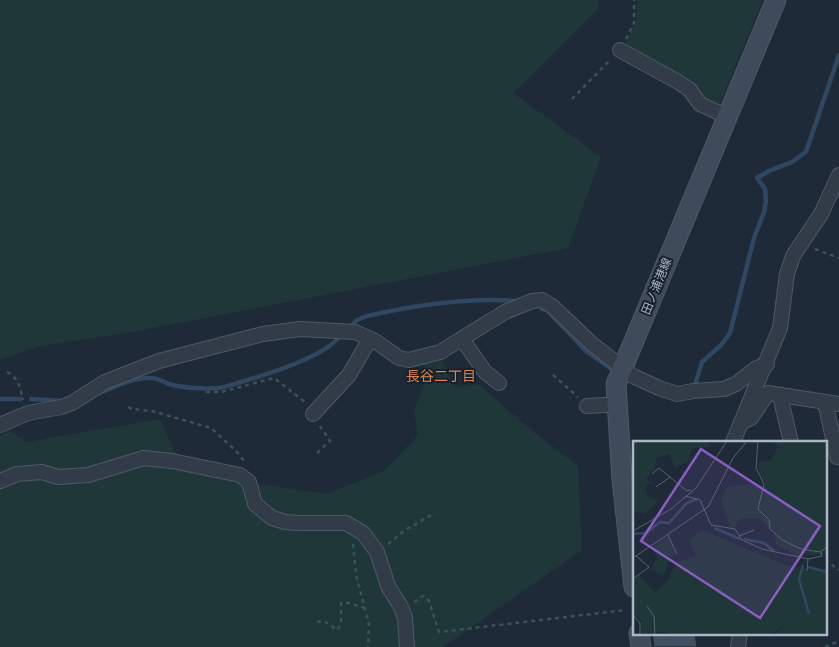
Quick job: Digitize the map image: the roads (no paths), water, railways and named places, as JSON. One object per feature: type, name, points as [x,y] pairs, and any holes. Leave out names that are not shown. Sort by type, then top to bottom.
[{"type":"main road","name":"田ノ浦港線","points":[[633,569],[628,480],[616,384],[726,116],[776,0]]},
{"type":"main road","points":[[639,634],[641,647]]},
{"type":"street","points":[[620,50],[680,83],[690,90],[700,104],[726,116]]},
{"type":"street","points":[[733,441],[740,422],[767,364],[780,328],[787,274],[793,256],[821,214],[839,175]]},
{"type":"street","points":[[0,425],[28,413],[72,403],[105,382],[159,362],[263,334],[300,329],[355,332],[370,339],[399,358],[409,360],[440,352],[505,312],[532,301],[542,300],[552,306],[592,344],[633,376],[677,394],[724,389],[736,384],[755,369],[767,364]]},
{"type":"street","points":[[314,413],[349,375],[370,339]]},
{"type":"street","points":[[462,340],[485,372],[499,383]]},
{"type":"street","points":[[740,422],[752,418],[768,393],[832,403],[838,457]]},
{"type":"street","points":[[780,396],[791,441]]},
{"type":"street","points":[[587,406],[606,405]]},
{"type":"street","points":[[0,481],[17,474],[42,472],[58,477],[88,475],[144,458],[172,461],[240,475],[249,482],[255,504],[272,518],[285,522],[299,523],[346,523],[363,533],[377,552],[388,586],[401,607],[405,618],[407,647]]},
{"type":"street","points":[[738,647],[740,634]]},
{"type":"waterway","points":[[694,388],[702,362],[721,345],[730,333],[754,238],[766,201],[765,189],[757,178],[792,162],[806,152],[839,55]]},
{"type":"waterway","points":[[349,328],[357,320],[367,316],[404,308],[460,301],[517,301]]},
{"type":"waterway","points":[[542,309],[547,310],[586,351],[610,368]]},
{"type":"waterway","points":[[100,393],[125,383],[145,378],[187,387],[224,387],[295,364],[322,350],[341,335]]},
{"type":"waterway","points":[[0,399],[21,399]]},
{"type":"waterway","points":[[31,399],[62,401]]},
{"type":"district","name":"長谷二丁目","points":[[441,375]]}]
